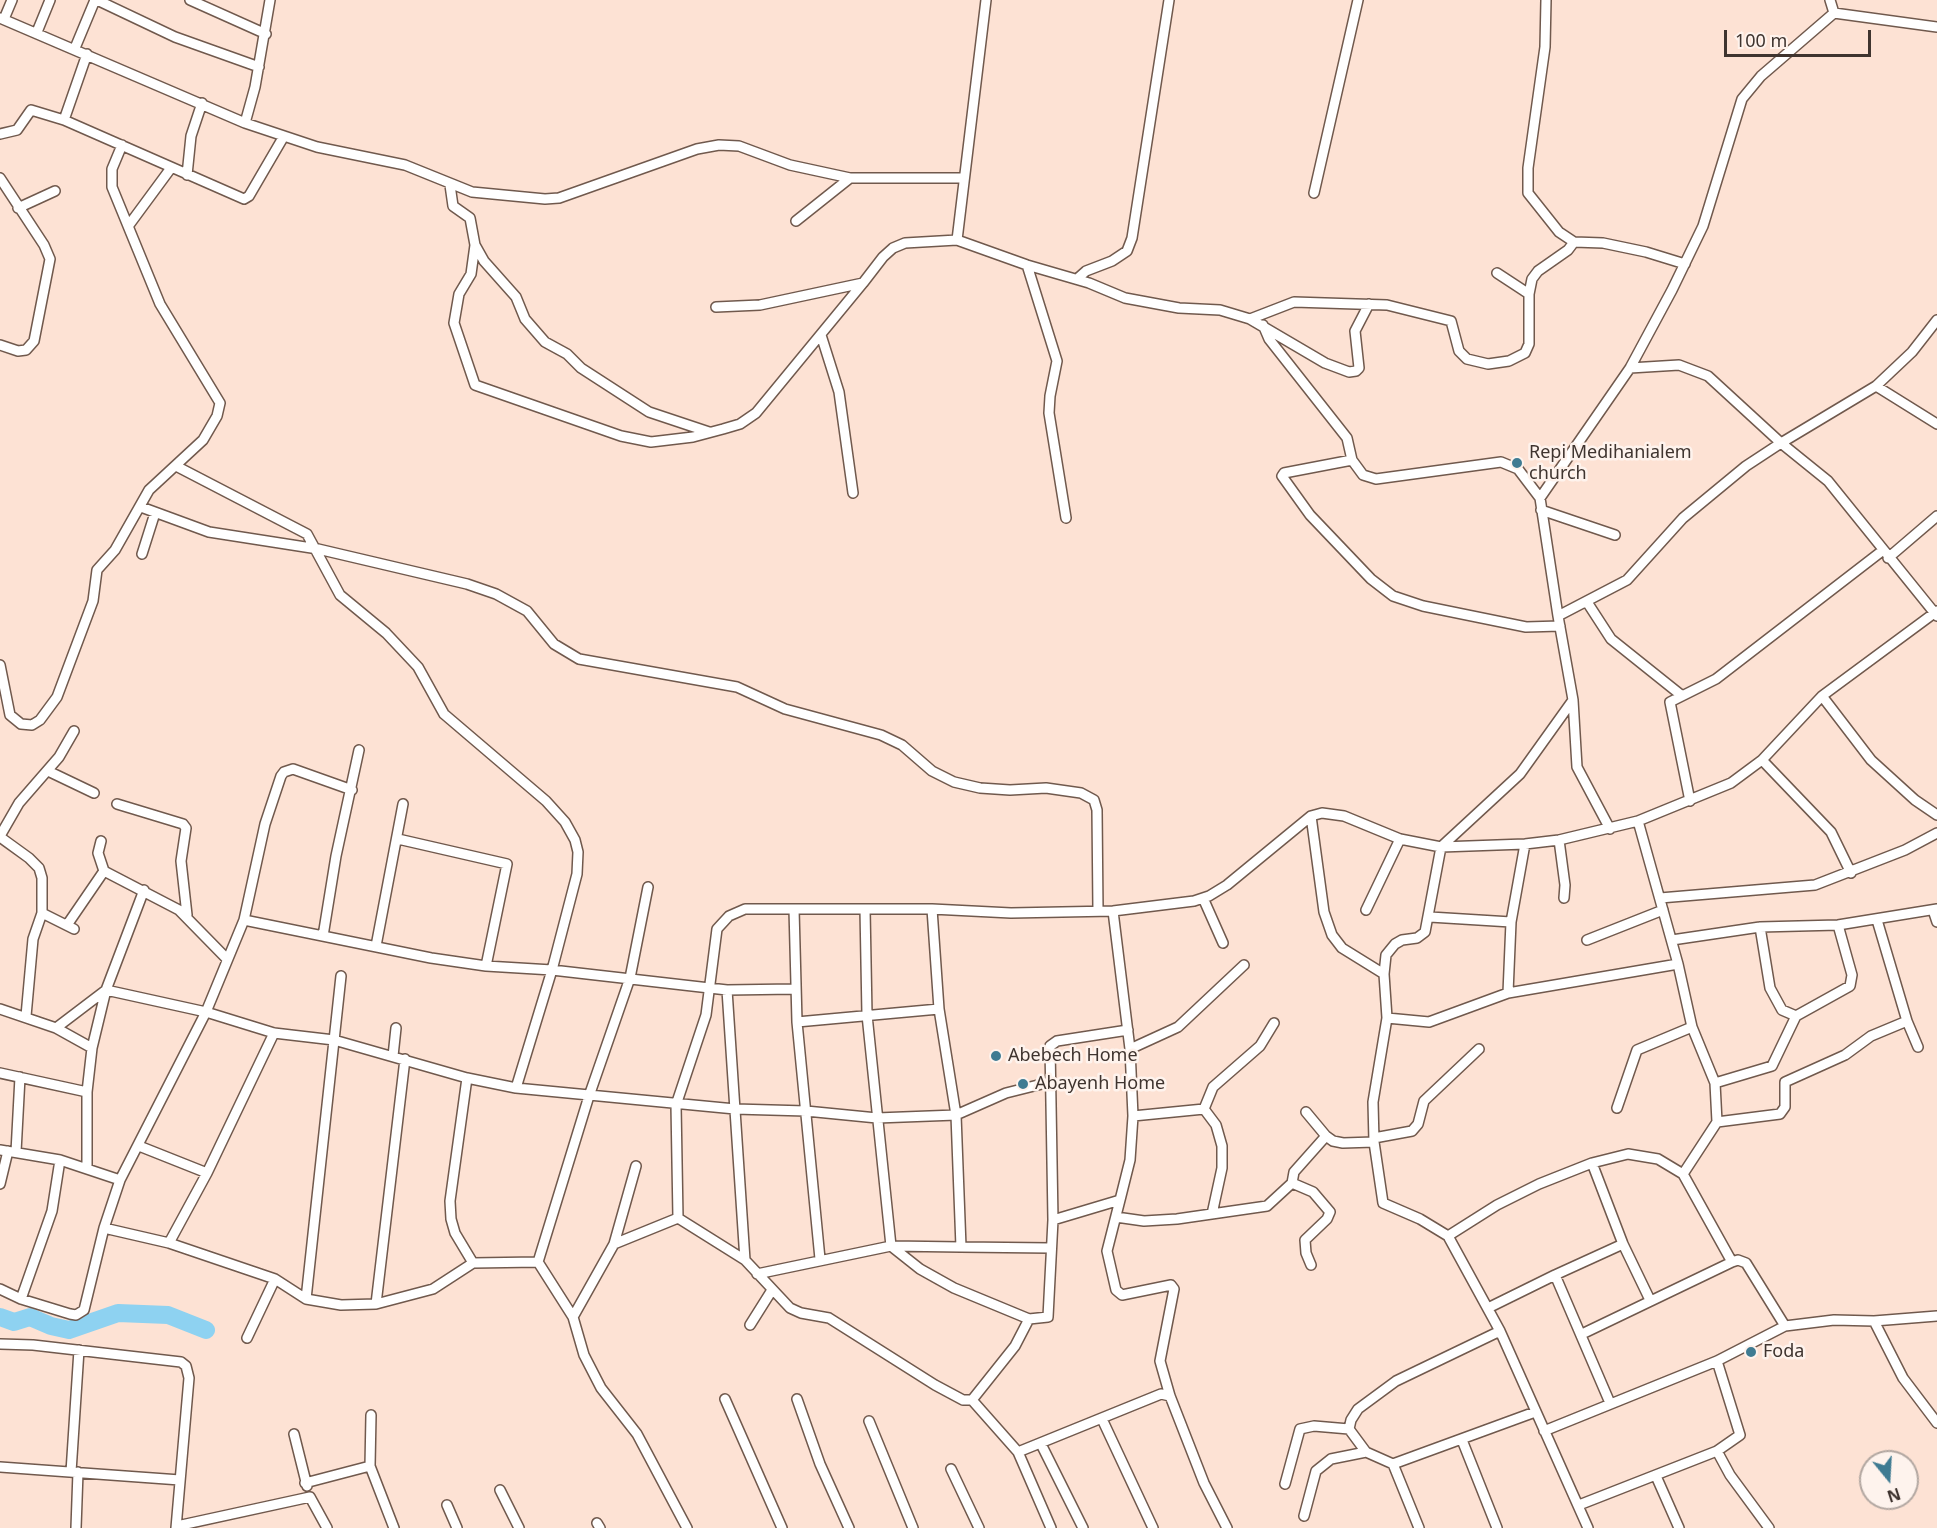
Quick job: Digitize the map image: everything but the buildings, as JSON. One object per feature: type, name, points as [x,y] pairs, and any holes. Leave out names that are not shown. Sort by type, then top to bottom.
[{"type":"street","points":[[12,0],[2,18],[245,123],[317,147],[405,165],[472,192],[545,199],[559,198],[689,152],[719,145],[739,146],[790,165],[850,178],[964,178]]},
{"type":"street","points":[[37,32],[50,0]]},
{"type":"street","points":[[75,48],[96,0],[175,37],[259,67]]},
{"type":"street","points":[[190,0],[266,34]]},
{"type":"street","points":[[245,123],[266,34],[270,0]]},
{"type":"street","points":[[957,240],[986,0]]},
{"type":"street","points":[[1077,279],[1086,271],[1120,257],[1127,251],[1132,238],[1169,0]]},
{"type":"street","points":[[1314,193],[1358,0]]},
{"type":"street","points":[[1546,0],[1545,47],[1528,168],[1528,193],[1559,232],[1574,242],[1603,243],[1685,264]]},
{"type":"street","points":[[1830,0],[1834,13]]},
{"type":"street","points":[[1610,829],[1577,767],[1573,700],[1540,510],[1540,498],[1630,368],[1685,264],[1714,194],[1742,99],[1761,76],[1834,13],[1937,27]]},
{"type":"street","points":[[64,120],[87,54]]},
{"type":"street","points":[[187,175],[191,136],[202,103]]},
{"type":"street","points":[[0,134],[17,130],[25,114],[31,110],[64,120],[238,198],[246,198],[284,136]]},
{"type":"street","points":[[0,665],[10,716],[21,724],[32,724],[40,720],[57,697],[61,687],[93,600],[97,570],[115,549],[158,480],[203,440],[217,416],[220,403],[159,304],[111,181],[112,169],[122,145]]},
{"type":"street","points":[[129,225],[171,168]]},
{"type":"street","points":[[0,178],[44,245],[50,259],[32,346],[18,351],[0,345]]},
{"type":"street","points":[[796,221],[850,178]]},
{"type":"street","points":[[450,185],[453,206],[470,218],[475,245],[471,274],[459,294],[454,323],[466,367],[475,385],[621,436],[651,442],[693,437],[740,424],[756,413],[893,248],[905,243],[957,240],[1027,266],[1077,279],[1125,298],[1179,308],[1220,310],[1263,325],[1325,363],[1353,372],[1359,364],[1355,331],[1369,304]]},
{"type":"street","points":[[18,208],[55,191]]},
{"type":"street","points":[[1250,319],[1294,302],[1387,305],[1447,319],[1453,324],[1461,355],[1479,362],[1498,364],[1518,358],[1529,344],[1529,294],[1533,279],[1538,271],[1568,250],[1574,242]]},
{"type":"street","points":[[475,245],[494,274],[516,297],[525,319],[544,342],[567,354],[581,368],[649,412],[709,432]]},
{"type":"street","points":[[1027,266],[1057,361],[1049,413],[1066,518]]},
{"type":"street","points":[[1497,273],[1529,294]]},
{"type":"street","points":[[716,307],[760,305],[863,283]]},
{"type":"street","points":[[1352,460],[1284,473],[1282,476],[1310,515],[1371,579],[1393,596],[1423,606],[1526,627],[1559,621],[1587,602],[1627,580],[1683,518],[1746,466],[1876,386],[1912,352],[1937,320]]},
{"type":"street","points":[[1263,325],[1269,339],[1347,438],[1352,460],[1363,475],[1376,479],[1501,462],[1513,464],[1540,498]]},
{"type":"street","points":[[821,335],[839,392],[853,493]]},
{"type":"street","points":[[678,1218],[676,1105],[706,1016],[717,929],[722,922],[745,909],[932,909],[1011,913],[1113,911],[1203,898],[1227,885],[1311,816],[1322,813],[1344,816],[1400,839],[1442,847],[1525,844],[1559,840],[1610,829],[1638,821],[1731,783],[1762,760],[1822,696],[1936,613],[1885,555],[1828,481],[1781,443],[1708,376],[1679,365],[1630,368]]},
{"type":"street","points":[[1876,386],[1937,424]]},
{"type":"street","points":[[176,466],[228,495],[301,530],[318,549],[334,588],[386,633],[418,667],[444,714],[546,801],[565,822],[575,840],[578,852],[577,874],[552,970],[516,1088]]},
{"type":"street","points":[[141,507],[209,532],[318,549],[467,584],[496,594],[527,611],[554,644],[579,658],[736,687],[785,709],[881,735],[902,745],[932,771],[954,782],[980,788],[1010,790],[1046,788],[1081,793],[1094,800],[1097,810],[1098,911]]},
{"type":"street","points":[[1540,510],[1615,535]]},
{"type":"street","points":[[142,554],[155,513]]},
{"type":"street","points":[[1690,801],[1670,702],[1716,679],[1937,516]]},
{"type":"street","points":[[1587,602],[1611,639],[1681,695]]},
{"type":"street","points":[[1822,696],[1871,760],[1915,800],[1937,815]]},
{"type":"street","points":[[1573,700],[1520,774],[1442,847],[1430,917],[1425,932],[1418,939],[1402,940],[1389,949],[1386,955],[1384,974],[1387,1018],[1373,1102],[1374,1140],[1383,1203],[1420,1219],[1448,1236],[1500,1331],[1588,1528]]},
{"type":"street","points":[[26,1016],[33,939],[42,914],[42,878],[39,868],[0,836],[19,803],[48,771],[74,731]]},
{"type":"street","points":[[323,936],[336,856],[359,750]]},
{"type":"street","points":[[1762,760],[1831,832],[1851,873]]},
{"type":"street","points":[[0,1289],[21,1299],[70,1314],[82,1313],[86,1305],[104,1228],[120,1180],[206,1012],[226,958],[244,920],[265,824],[284,772],[297,770],[352,790]]},
{"type":"street","points":[[48,771],[94,793]]},
{"type":"street","points":[[117,804],[183,824],[186,828],[182,861],[187,915]]},
{"type":"street","points":[[376,946],[403,804]]},
{"type":"street","points":[[1311,816],[1324,912],[1332,935],[1341,948],[1384,974]]},
{"type":"street","points":[[1638,821],[1672,940],[1692,1027],[1715,1083],[1717,1122],[1683,1174]]},
{"type":"street","points":[[1660,898],[1815,885],[1851,873],[1905,850],[1937,833]]},
{"type":"street","points":[[398,839],[507,864],[486,966]]},
{"type":"street","points":[[1366,910],[1400,839]]},
{"type":"street","points":[[1559,840],[1565,885],[1564,898]]},
{"type":"street","points":[[101,841],[98,853],[104,870],[187,915],[226,958]]},
{"type":"street","points":[[1509,993],[1511,922],[1525,844]]},
{"type":"street","points":[[42,914],[71,927],[104,870]]},
{"type":"street","points":[[648,886],[630,978],[589,1096],[538,1262],[573,1317],[584,1355],[601,1388],[637,1434],[687,1528]]},
{"type":"street","points":[[87,1167],[87,1092],[92,1048],[106,990],[144,890]]},
{"type":"street","points":[[1203,898],[1223,944]]},
{"type":"street","points":[[794,909],[794,989],[820,1259]]},
{"type":"street","points":[[865,909],[867,1015],[891,1246],[920,1269],[954,1288],[1029,1319],[1045,1319],[1049,1314],[1050,1248],[1053,1220],[1049,1051],[1052,1043],[1128,1030]]},
{"type":"street","points":[[932,909],[939,1009],[956,1115],[961,1247]]},
{"type":"street","points":[[1587,939],[1663,910]]},
{"type":"street","points":[[1672,940],[1760,927],[1838,925],[1935,910],[1937,922]]},
{"type":"street","points":[[1113,911],[1130,1049],[1133,1116],[1130,1160],[1107,1251],[1118,1293],[1122,1296],[1171,1285],[1174,1289],[1160,1361],[1170,1396],[1204,1483],[1227,1528]]},
{"type":"street","points":[[1430,917],[1511,922]]},
{"type":"street","points":[[244,920],[486,966],[552,970],[727,990],[794,989]]},
{"type":"street","points":[[1877,920],[1907,1022],[1918,1047]]},
{"type":"street","points":[[1715,1083],[1772,1066],[1796,1016],[1845,989],[1852,982],[1838,925]]},
{"type":"street","points":[[1760,927],[1770,988],[1782,1010],[1796,1016]]},
{"type":"street","points":[[1387,1018],[1429,1022],[1509,993],[1678,964]]},
{"type":"street","points":[[1130,1049],[1178,1027],[1244,965]]},
{"type":"street","points":[[306,1299],[342,976]]},
{"type":"street","points":[[56,1028],[106,990],[206,1012],[273,1033],[334,1040],[467,1078],[516,1088],[676,1105],[806,1111],[877,1118],[956,1115],[1006,1093],[1050,1082]]},
{"type":"street","points":[[727,990],[745,1260]]},
{"type":"street","points":[[797,1022],[939,1009]]},
{"type":"street","points":[[0,1010],[26,1016],[56,1028],[92,1048]]},
{"type":"street","points":[[1717,1122],[1780,1114],[1785,1107],[1785,1082],[1845,1056],[1871,1036],[1907,1022]]},
{"type":"street","points":[[1204,1109],[1213,1087],[1260,1046],[1274,1023]]},
{"type":"street","points":[[1617,1108],[1636,1050],[1692,1027]]},
{"type":"street","points":[[393,1056],[396,1028]]},
{"type":"street","points":[[169,1243],[207,1173],[273,1033]]},
{"type":"street","points":[[1306,1112],[1326,1136],[1343,1143],[1374,1140],[1412,1131],[1419,1124],[1424,1101],[1479,1049]]},
{"type":"street","points":[[376,1304],[405,1059]]},
{"type":"street","points":[[0,1073],[87,1092]]},
{"type":"street","points":[[0,1184],[8,1151],[20,1077]]},
{"type":"street","points":[[467,1078],[450,1201],[451,1219],[456,1233],[473,1263]]},
{"type":"street","points":[[1133,1116],[1204,1109]]},
{"type":"street","points":[[1204,1109],[1216,1125],[1222,1146],[1222,1168],[1212,1214]]},
{"type":"street","points":[[1116,1217],[1144,1221],[1267,1206],[1292,1183],[1294,1172],[1326,1136]]},
{"type":"street","points":[[139,1146],[207,1173]]},
{"type":"street","points":[[8,1151],[60,1160],[87,1167],[120,1180]]},
{"type":"street","points":[[1448,1236],[1531,1188],[1592,1163],[1628,1154],[1658,1159],[1683,1174],[1732,1262]]},
{"type":"street","points":[[21,1299],[52,1211],[60,1160]]},
{"type":"street","points":[[1592,1163],[1623,1244],[1650,1300]]},
{"type":"street","points":[[573,1317],[614,1244],[636,1166]]},
{"type":"street","points":[[1292,1183],[1313,1192],[1330,1212],[1327,1219],[1305,1240],[1306,1253],[1311,1265]]},
{"type":"street","points":[[1053,1220],[1120,1200]]},
{"type":"street","points":[[614,1244],[678,1218]]},
{"type":"street","points":[[678,1218],[745,1260],[790,1308],[829,1318],[935,1384],[963,1400],[972,1400],[1017,1452],[1051,1528]]},
{"type":"street","points":[[104,1228],[169,1243],[275,1279],[306,1299],[341,1305],[376,1304],[433,1289],[473,1263],[538,1262]]},
{"type":"street","points":[[1488,1308],[1623,1244]]},
{"type":"street","points":[[757,1274],[820,1259],[858,1255],[891,1246],[1050,1248]]},
{"type":"street","points":[[1582,1334],[1738,1260],[1746,1263],[1785,1326]]},
{"type":"street","points":[[1555,1275],[1610,1403]]},
{"type":"street","points":[[247,1338],[275,1279]]},
{"type":"street","points":[[750,1325],[772,1290]]},
{"type":"street","points":[[1544,1431],[1717,1361],[1785,1326],[1834,1320],[1874,1321],[1937,1316]]},
{"type":"street","points":[[972,1400],[1015,1346],[1029,1319]]},
{"type":"street","points":[[1874,1321],[1903,1378],[1937,1424]]},
{"type":"street","points":[[1500,1331],[1396,1381],[1358,1409],[1351,1420],[1349,1429],[1366,1452],[1393,1464],[1535,1412]]},
{"type":"street","points":[[0,1344],[79,1350],[181,1362],[186,1366],[189,1378],[176,1527],[310,1497]]},
{"type":"street","points":[[76,1528],[74,1472],[79,1350]]},
{"type":"street","points":[[1579,1505],[1717,1451],[1740,1435],[1717,1361]]},
{"type":"street","points":[[1017,1452],[1161,1394],[1170,1396]]},
{"type":"street","points":[[725,1399],[782,1528]]},
{"type":"street","points":[[797,1399],[820,1464],[849,1528]]},
{"type":"street","points":[[371,1415],[370,1466],[394,1528]]},
{"type":"street","points":[[1102,1419],[1153,1528]]},
{"type":"street","points":[[869,1421],[913,1528]]},
{"type":"street","points":[[1285,1484],[1300,1429],[1307,1426],[1349,1429]]},
{"type":"street","points":[[294,1434],[305,1483],[327,1528]]},
{"type":"street","points":[[1462,1440],[1497,1528]]},
{"type":"street","points":[[1041,1444],[1083,1528]]},
{"type":"street","points":[[1717,1451],[1730,1475],[1769,1528]]},
{"type":"street","points":[[1304,1516],[1316,1471],[1331,1459],[1366,1452]]},
{"type":"street","points":[[1393,1464],[1419,1528]]},
{"type":"street","points":[[305,1483],[370,1466]]},
{"type":"street","points":[[0,1467],[180,1480]]},
{"type":"street","points":[[951,1469],[979,1528]]},
{"type":"street","points":[[1656,1476],[1679,1528]]},
{"type":"street","points":[[500,1490],[519,1528]]},
{"type":"street","points":[[447,1505],[458,1528]]},
{"type":"waterway","points":[[0,1317],[14,1322],[30,1317],[51,1326],[69,1330],[118,1313],[168,1315],[206,1330]]},
{"type":"place","name":"Repi Medihanialem church","points":[[1517,463]]},
{"type":"place","name":"Abebech Home","points":[[996,1056]]},
{"type":"place","name":"Abayenh Home","points":[[1023,1084]]},
{"type":"place","name":"Foda","points":[[1751,1352]]}]
